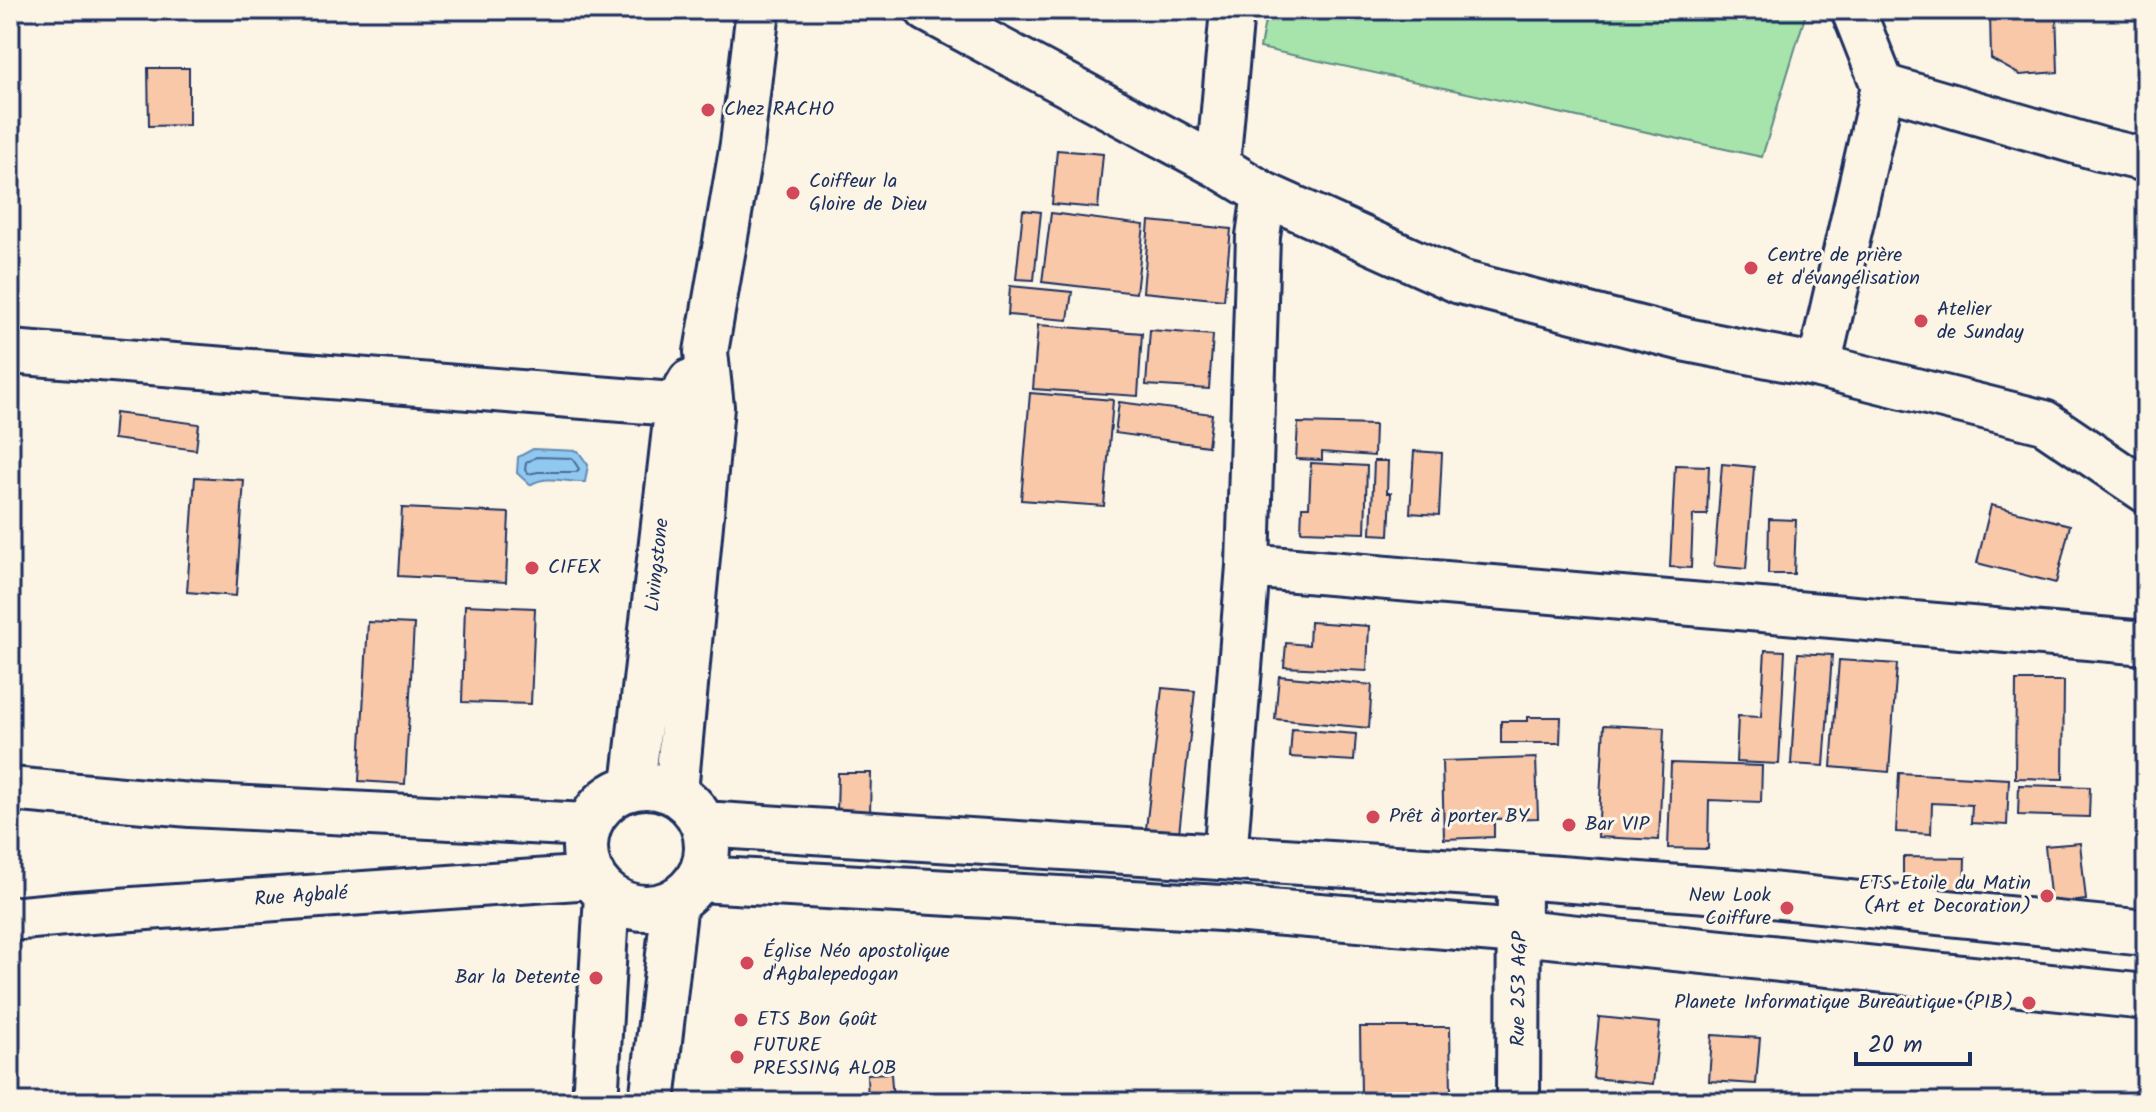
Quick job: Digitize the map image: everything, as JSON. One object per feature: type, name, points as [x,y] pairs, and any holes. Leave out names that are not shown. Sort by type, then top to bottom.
[{"type":"street","name":"Livingstone","points":[[633,786],[694,405],[742,144],[758,10]]},
{"type":"street","points":[[927,10],[1218,166],[1264,194],[1460,282],[1687,340],[1819,366],[2044,422],[2146,491]]},
{"type":"street","points":[[1218,166],[1232,10]]},
{"type":"street","points":[[1819,366],[1883,86],[1853,10]]},
{"type":"street","points":[[1883,86],[2146,160]]},
{"type":"street","points":[[1225,858],[1248,566],[1258,236],[1264,194]]},
{"type":"street","points":[[10,352],[694,405]]},
{"type":"street","name":"Livingstone","points":[[690,808],[694,405]]},
{"type":"street","points":[[1248,566],[2146,643]]},
{"type":"street","points":[[595,1102],[600,886],[585,855],[587,825],[612,794],[633,786],[655,785],[690,808],[1225,858],[1761,894],[2146,933]]},
{"type":"street","points":[[10,789],[190,805],[587,825]]},
{"type":"street","points":[[652,1102],[687,890],[708,852],[690,808]]},
{"type":"street","name":"Rue 253 AGP","points":[[1518,1102],[1519,876]]},
{"type":"street","points":[[600,886],[628,906],[652,909],[687,890],[1221,908],[1520,932],[2146,997]]},
{"type":"street","name":"Rue Agbalé","points":[[10,919],[92,911],[600,886]]},
{"type":"green space","points":[[1267,10],[1807,10],[1762,157],[1260,48]]},
{"type":"water","points":[[533,449],[578,451],[588,465],[585,482],[550,479],[530,485],[517,473],[518,457]]},
{"type":"building","points":[[2056,10],[2058,72],[2020,75],[1991,59],[1990,15]]},
{"type":"building","points":[[148,68],[189,68],[189,125],[149,126]]},
{"type":"building","points":[[1057,150],[1103,154],[1098,208],[1052,204]]},
{"type":"building","points":[[1023,210],[1041,212],[1034,280],[1016,279]]},
{"type":"building","points":[[1051,213],[1144,225],[1136,293],[1042,282]]},
{"type":"building","points":[[1149,221],[1231,229],[1224,300],[1143,292]]},
{"type":"building","points":[[1010,286],[1072,292],[1068,320],[1008,315]]},
{"type":"building","points":[[1038,325],[1142,333],[1138,396],[1033,389]]},
{"type":"building","points":[[1150,330],[1213,335],[1209,389],[1146,385]]},
{"type":"building","points":[[1030,393],[1113,400],[1104,506],[1021,500]]},
{"type":"building","points":[[1119,402],[1212,414],[1208,446],[1115,433]]},
{"type":"building","points":[[115,413],[199,424],[196,450],[113,439]]},
{"type":"building","points":[[1298,423],[1375,425],[1374,456],[1322,452],[1322,460],[1296,459]]},
{"type":"building","points":[[1414,451],[1442,453],[1439,515],[1410,513]]},
{"type":"building","points":[[1374,461],[1388,461],[1387,493],[1391,493],[1389,535],[1371,534]]},
{"type":"building","points":[[1311,463],[1367,466],[1365,533],[1301,531],[1302,507],[1309,507]]},
{"type":"building","points":[[1722,464],[1754,467],[1746,569],[1714,566]]},
{"type":"building","points":[[1675,465],[1709,466],[1707,515],[1693,515],[1691,568],[1670,567]]},
{"type":"building","points":[[195,477],[244,480],[236,596],[187,592]]},
{"type":"building","points":[[1991,505],[2070,525],[2056,583],[1977,563]]},
{"type":"building","points":[[402,508],[509,513],[506,582],[398,576]]},
{"type":"building","points":[[1769,519],[1796,520],[1794,574],[1768,574]]},
{"type":"building","points":[[465,605],[535,608],[531,704],[462,702]]},
{"type":"building","points":[[368,622],[414,624],[405,784],[359,781]]},
{"type":"building","points":[[1310,622],[1369,626],[1367,671],[1284,667],[1286,643],[1309,645]]},
{"type":"building","points":[[1765,650],[1785,651],[1779,764],[1736,762],[1738,716],[1761,717]]},
{"type":"building","points":[[1798,653],[1832,655],[1824,766],[1791,764]]},
{"type":"building","points":[[1839,660],[1897,664],[1889,772],[1831,767]]},
{"type":"building","points":[[1279,676],[1372,685],[1369,728],[1275,719]]},
{"type":"building","points":[[2016,681],[2064,681],[2063,779],[2015,778]]},
{"type":"building","points":[[1162,688],[1195,691],[1179,833],[1146,829]]},
{"type":"building","points":[[1528,717],[1561,717],[1560,743],[1501,743],[1501,721],[1528,721]]},
{"type":"building","points":[[1604,725],[1664,728],[1659,840],[1598,837]]},
{"type":"building","points":[[1292,729],[1356,734],[1354,761],[1290,757]]},
{"type":"building","points":[[1536,758],[1538,818],[1494,819],[1494,837],[1444,839],[1442,761]]},
{"type":"building","points":[[1671,763],[1762,766],[1761,802],[1709,800],[1708,849],[1668,848]]},
{"type":"building","points":[[838,773],[871,773],[870,814],[837,814]]},
{"type":"building","points":[[1899,773],[2009,779],[2007,825],[1971,823],[1972,805],[1932,803],[1931,834],[1896,832]]},
{"type":"building","points":[[2019,785],[2090,787],[2089,817],[2018,815]]},
{"type":"building","points":[[2080,843],[2086,900],[2051,904],[2045,846]]},
{"type":"building","points":[[1903,857],[1965,858],[1964,895],[1903,894]]},
{"type":"building","points":[[1599,1017],[1660,1023],[1653,1084],[1593,1078]]},
{"type":"building","points":[[1360,1027],[1450,1027],[1451,1094],[1361,1095]]},
{"type":"building","points":[[1712,1035],[1760,1038],[1756,1084],[1709,1081]]},
{"type":"building","points":[[891,1073],[893,1102],[868,1102],[867,1074]]},
{"type":"place","name":"Chez RACHO","points":[[708,110]]},
{"type":"place","name":"Coiffeur la Gloire de Dieu","points":[[793,193]]},
{"type":"place","name":"Centre de prière et d'évangélisation","points":[[1751,268]]},
{"type":"place","name":"Atelier de Sunday","points":[[1921,321]]},
{"type":"place","name":"CIFEX","points":[[532,568]]},
{"type":"place","name":"Prêt à porter BY","points":[[1373,817]]},
{"type":"place","name":"Bar VIP","points":[[1569,825]]},
{"type":"place","name":"ETS Etoile du Matin (Art et Decoration)","points":[[2047,896]]},
{"type":"place","name":"New Look Coiffure","points":[[1787,908]]},
{"type":"place","name":"Église Néo apostolique d'Agbalepedogan","points":[[747,963]]},
{"type":"place","name":"Bar la Detente","points":[[596,978]]},
{"type":"place","name":"Planete Informatique Bureautique (PIB)","points":[[2029,1003]]},
{"type":"place","name":"ETS Bon Goût","points":[[741,1020]]},
{"type":"place","name":"FUTURE PRESSING ALOB","points":[[737,1057]]}]
